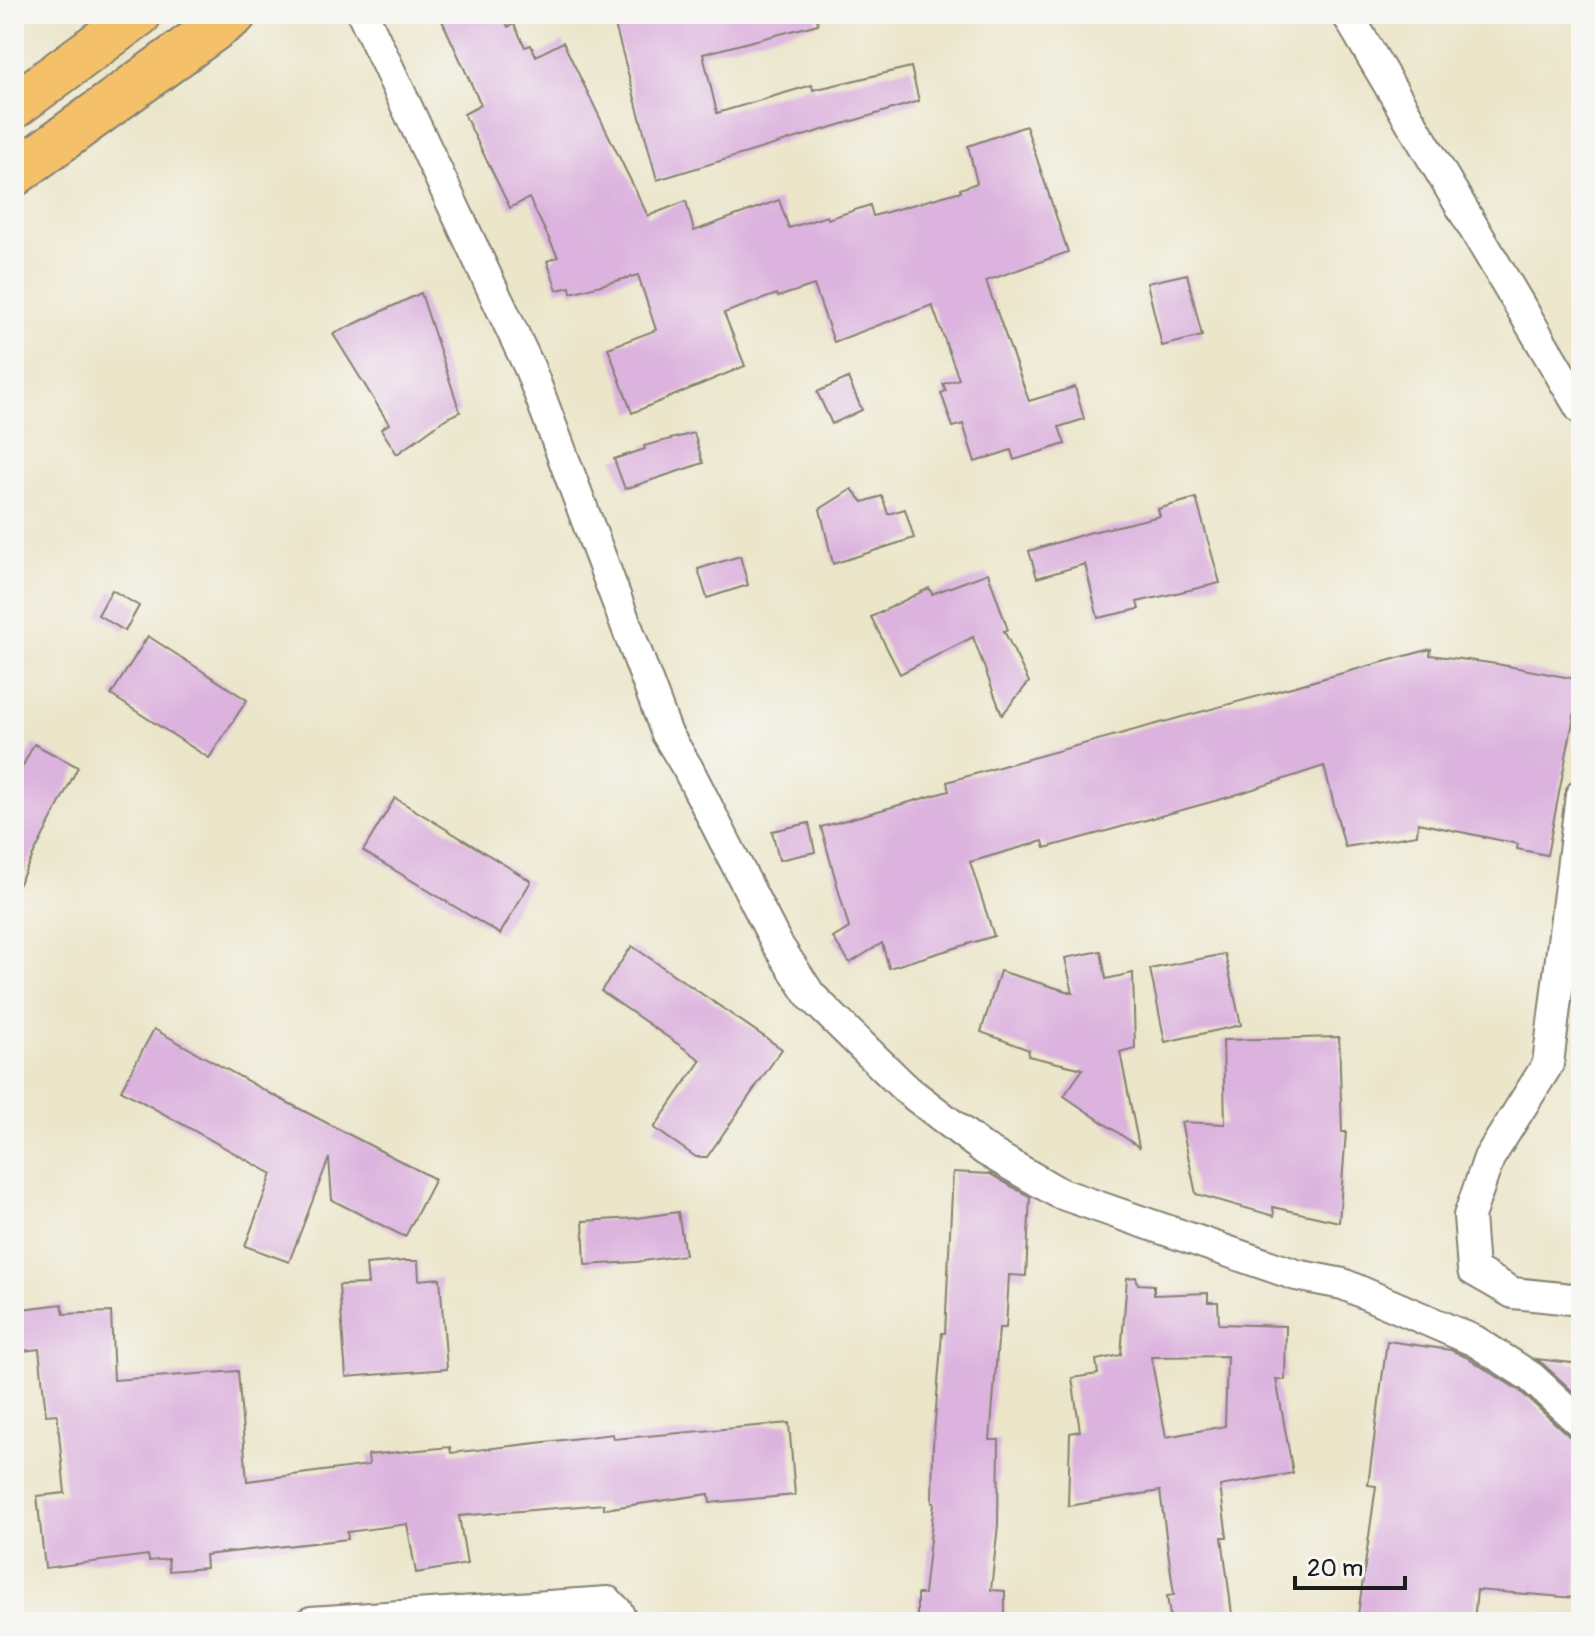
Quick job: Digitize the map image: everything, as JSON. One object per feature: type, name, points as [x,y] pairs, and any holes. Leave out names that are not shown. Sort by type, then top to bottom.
[{"type":"highway","points":[[14,106],[139,14]]},
{"type":"highway","points":[[14,174],[234,14]]},
{"type":"street","points":[[363,14],[530,369],[667,734],[777,944],[811,996],[906,1089],[985,1150],[1059,1193],[1296,1275],[1343,1284],[1374,1296],[1475,1341],[1531,1377],[1581,1423]]},
{"type":"street","points":[[1347,14],[1581,409]]},
{"type":"street","points":[[1581,795],[1548,1064],[1489,1158],[1469,1216],[1473,1270],[1513,1293],[1581,1300]]},
{"type":"street","points":[[311,1622],[608,1602],[622,1622]]},
{"type":"building","points":[[439,14],[502,14],[508,27],[514,24],[525,47],[531,45],[536,56],[563,42],[648,216],[686,201],[694,231],[779,200],[789,228],[870,205],[873,216],[961,191],[977,183],[968,146],[1026,126],[1068,252],[986,281],[1029,401],[1075,387],[1084,419],[1059,427],[1065,444],[1014,460],[1011,450],[975,462],[963,424],[953,427],[941,393],[946,391],[943,384],[959,379],[932,305],[834,342],[814,285],[724,313],[745,366],[632,413],[608,348],[656,330],[638,275],[571,293],[570,287],[557,290],[547,261],[558,257],[529,198],[510,208],[464,114],[481,105]]},
{"type":"building","points":[[612,14],[816,14],[818,24],[703,54],[717,113],[812,85],[813,90],[911,67],[919,101],[657,180]]},
{"type":"building","points":[[1187,274],[1202,336],[1162,346],[1147,283]]},
{"type":"building","points":[[421,293],[460,412],[445,419],[397,454],[381,429],[389,424],[333,334]]},
{"type":"building","points":[[848,378],[862,410],[832,424],[817,392]]},
{"type":"building","points":[[694,433],[703,463],[625,489],[614,459],[645,449],[644,446]]},
{"type":"building","points":[[852,489],[863,502],[882,496],[888,514],[905,509],[914,538],[833,564],[820,509]]},
{"type":"building","points":[[1196,498],[1220,583],[1137,602],[1139,609],[1098,618],[1085,564],[1037,578],[1029,551],[1160,516],[1158,509]]},
{"type":"building","points":[[740,556],[748,585],[707,598],[698,569]]},
{"type":"building","points":[[988,573],[1008,630],[1004,631],[1029,682],[1002,715],[973,637],[900,674],[871,617],[929,588],[932,594]]},
{"type":"building","points":[[112,590],[139,606],[125,631],[98,615]]},
{"type":"building","points":[[148,636],[247,700],[209,758],[111,695]]},
{"type":"building","points":[[1431,649],[1430,655],[1581,680],[1547,855],[1517,849],[1518,844],[1418,823],[1417,835],[1345,847],[1324,766],[1229,797],[1045,848],[1043,841],[970,862],[994,936],[889,968],[882,943],[850,963],[833,938],[849,928],[821,827],[949,791],[947,782]]},
{"type":"building","points":[[34,744],[78,767],[14,893],[14,783]]},
{"type":"building","points":[[395,798],[531,881],[500,934],[363,851]]},
{"type":"building","points":[[809,823],[815,852],[779,860],[772,831]]},
{"type":"building","points":[[632,946],[782,1049],[707,1157],[696,1157],[654,1128],[701,1060],[601,991]]},
{"type":"building","points":[[1101,951],[1106,979],[1133,973],[1135,1048],[1120,1052],[1139,1147],[1064,1096],[1083,1069],[1028,1056],[1029,1050],[981,1032],[1000,971],[1073,993],[1065,958]]},
{"type":"building","points":[[1225,954],[1241,1025],[1165,1042],[1150,969]]},
{"type":"building","points":[[154,1029],[435,1179],[405,1237],[332,1200],[329,1158],[289,1262],[245,1246],[272,1174],[121,1090]]},
{"type":"building","points":[[1339,1037],[1342,1132],[1346,1132],[1339,1222],[1273,1207],[1274,1216],[1196,1194],[1181,1122],[1225,1124],[1223,1040]]},
{"type":"building","points":[[953,1172],[990,1174],[1030,1197],[1026,1276],[1009,1275],[1006,1328],[999,1328],[990,1440],[999,1440],[998,1525],[991,1590],[1005,1591],[1005,1622],[917,1622],[917,1594],[924,1594],[934,1503],[933,1446],[942,1333],[945,1333]]},
{"type":"building","points":[[678,1212],[685,1255],[585,1265],[583,1221]]},
{"type":"building","points":[[418,1261],[419,1280],[440,1278],[447,1369],[346,1377],[339,1285],[368,1284],[366,1264]]},
{"type":"building","points":[[1136,1277],[1138,1284],[1154,1285],[1154,1295],[1208,1293],[1208,1302],[1218,1302],[1219,1324],[1286,1326],[1285,1380],[1276,1379],[1293,1473],[1220,1486],[1227,1537],[1222,1537],[1233,1622],[1171,1622],[1167,1596],[1174,1595],[1160,1491],[1068,1506],[1070,1433],[1080,1431],[1072,1378],[1098,1374],[1096,1360],[1121,1355],[1127,1278]],"holes":[[[1227,1356],[1225,1426],[1166,1437],[1151,1357]]]},
{"type":"building","points":[[62,1304],[64,1314],[111,1312],[114,1380],[238,1371],[247,1481],[369,1465],[368,1455],[450,1447],[451,1453],[613,1434],[614,1439],[789,1423],[795,1495],[710,1503],[709,1494],[604,1509],[604,1504],[459,1516],[467,1564],[416,1573],[407,1524],[347,1532],[348,1539],[205,1555],[206,1568],[169,1571],[168,1559],[149,1561],[148,1555],[45,1568],[37,1496],[65,1493],[57,1414],[46,1415],[39,1349],[14,1352],[14,1310]]},
{"type":"building","points":[[1387,1341],[1451,1350],[1466,1357],[1520,1391],[1569,1436],[1581,1440],[1581,1515],[1575,1598],[1477,1590],[1474,1622],[1357,1622],[1376,1486],[1368,1485]]},
{"type":"building","points":[[1536,1359],[1581,1364],[1581,1399],[1543,1364]]}]
